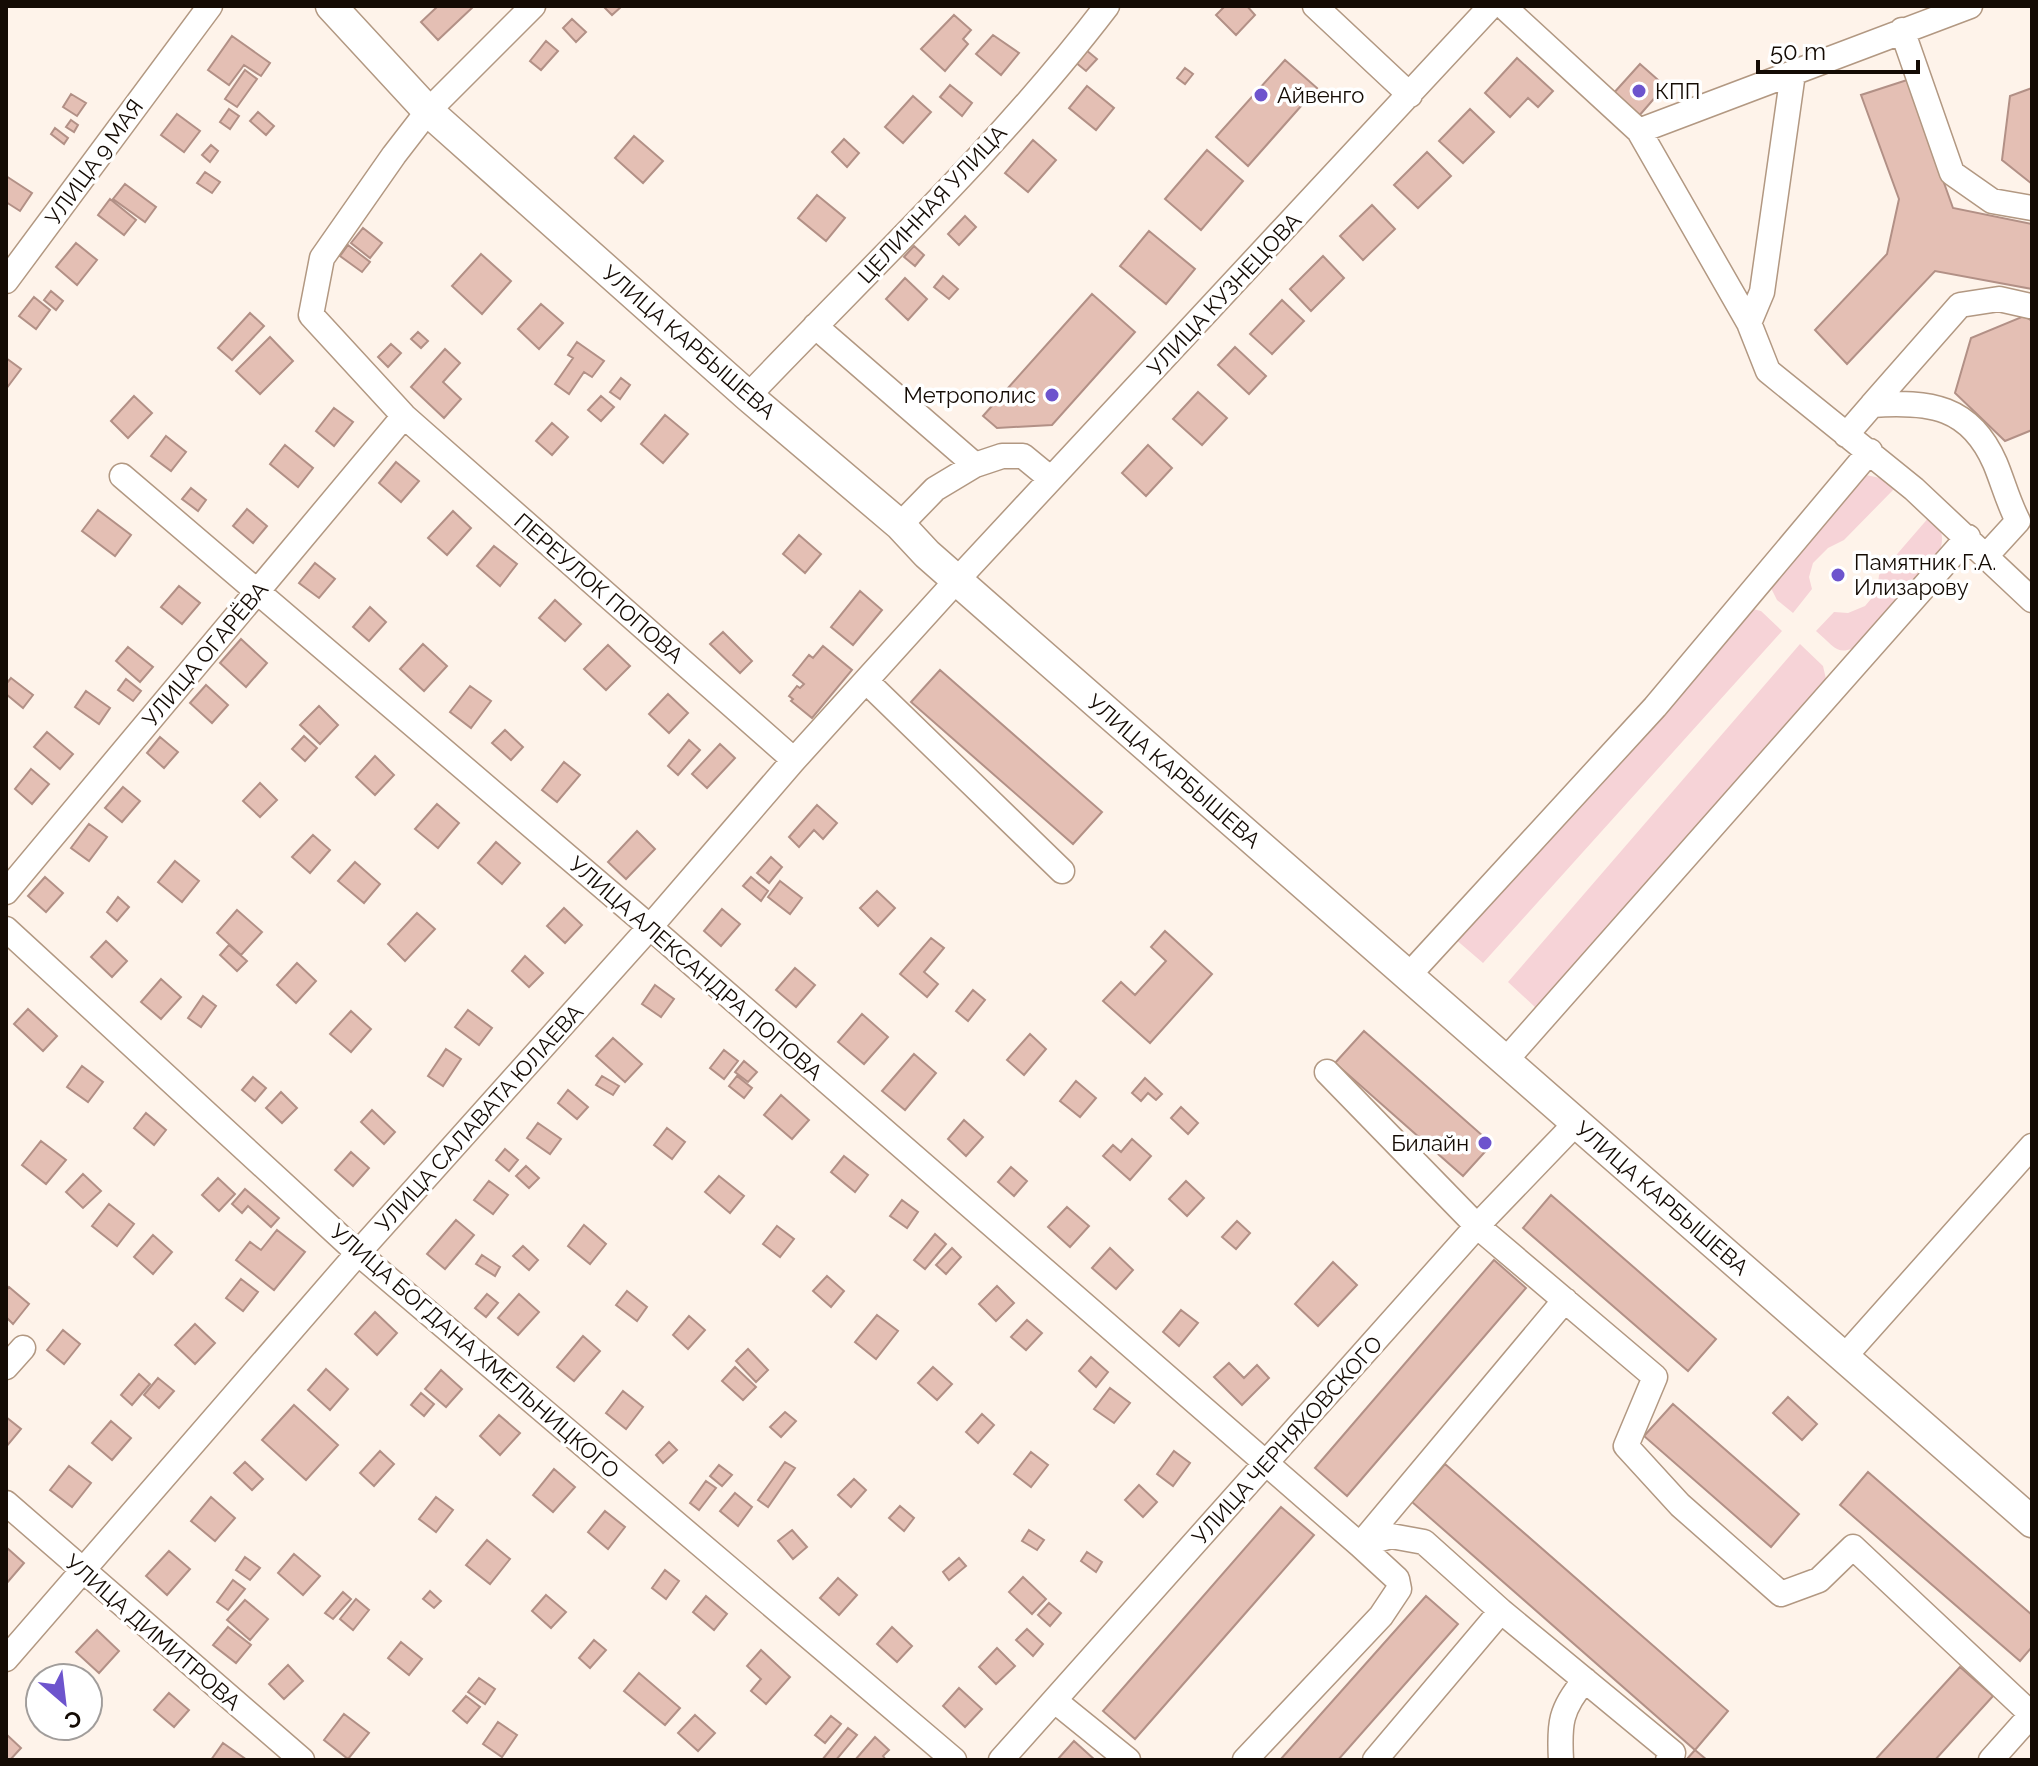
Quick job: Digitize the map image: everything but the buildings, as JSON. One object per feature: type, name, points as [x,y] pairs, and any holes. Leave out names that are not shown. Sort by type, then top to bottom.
[{"type":"main road","name":"УЛИЦА КАРБЫШЕВА","points":[[331,6],[428,111],[748,396],[900,525],[957,580],[2032,1522]]},
{"type":"street","name":"УЛИЦА 9 МАЯ","points":[[6,281],[210,6]]},
{"type":"street","points":[[428,111],[533,6]]},
{"type":"street","name":"ЦЕЛИННАЯ УЛИЦА","points":[[748,396],[976,160],[1107,6]]},
{"type":"street","points":[[1315,6],[1410,95]]},
{"type":"street","name":"УЛИЦА КУЗНЕЦОВА","points":[[957,580],[1491,6]]},
{"type":"street","points":[[1503,6],[1639,131],[1749,323],[1768,371],[1870,451],[1968,537],[2032,600]]},
{"type":"street","points":[[1639,131],[1970,6]]},
{"type":"street","points":[[1902,30],[1952,173],[1992,201],[2032,208]]},
{"type":"street","points":[[1749,323],[1762,292],[1793,73]]},
{"type":"street","name":"ПЕРЕУЛОК ПОПОВА","points":[[428,111],[322,258],[311,315],[404,416],[794,760]]},
{"type":"street","points":[[1846,435],[1960,305],[1999,299],[2030,306]]},
{"type":"street","points":[[815,326],[975,465]]},
{"type":"street","points":[[1872,405],[1897,403],[1940,408],[1975,428],[2025,512],[1986,556]]},
{"type":"street","name":"УЛИЦА ОГАРЁВА","points":[[6,892],[404,416]]},
{"type":"street","points":[[1408,976],[1655,707],[1870,451]]},
{"type":"street","points":[[900,525],[935,489],[975,465],[1002,456],[1023,456],[1051,479]]},
{"type":"street","name":"УЛИЦА АЛЕКСАНДРА ПОПОВА","points":[[122,476],[650,927],[1397,1579],[1399,1589],[1381,1616],[1245,1760]]},
{"type":"street","points":[[1506,1060],[1968,537]]},
{"type":"street","name":"УЛИЦА САЛАВАТА ЮЛАЕВА","points":[[6,1659],[358,1253],[957,580]]},
{"type":"street","points":[[866,681],[1062,871]]},
{"type":"street","name":"УЛИЦА БОГДАНА ХМЕЛЬНИЦКОГО","points":[[6,929],[358,1253],[954,1760]]},
{"type":"street","points":[[1327,1072],[1477,1226],[1655,1377],[1626,1446],[1680,1505],[1781,1594],[1819,1580],[1853,1547],[2032,1714],[1991,1760]]},
{"type":"street","name":"УЛИЦА ЧЕРНЯХОВСКОГО","points":[[1001,1760],[1477,1226],[1576,1123]]},
{"type":"street","points":[[1845,1356],[2032,1146]]},
{"type":"street","points":[[1360,1545],[1565,1300]]},
{"type":"street","points":[[6,1367],[23,1348]]},
{"type":"street","name":"УЛИЦА ДИМИТРОВА","points":[[6,1503],[302,1760]]},
{"type":"street","points":[[1360,1545],[1391,1536],[1424,1542],[1501,1611],[1673,1753],[1668,1760]]},
{"type":"street","points":[[1375,1760],[1501,1611]]},
{"type":"street","points":[[1561,1760],[1559,1726],[1570,1696],[1585,1680]]},
{"type":"street","points":[[1055,1701],[1128,1760]]},
{"type":"shaded area","points":[[1866,475],[1885,479],[1895,488],[1844,540],[1828,548],[1813,563],[1809,577],[1812,589],[1793,613],[1777,600],[1770,586],[1847,493]]},
{"type":"shaded area","points":[[1930,516],[1942,535],[1937,557],[1862,643],[1847,650],[1837,649],[1816,631],[1834,612],[1848,613],[1865,606],[1877,592],[1879,575]]},
{"type":"shaded area","points":[[1749,608],[1761,611],[1782,631],[1483,963],[1454,938]]},
{"type":"shaded area","points":[[1800,644],[1823,666],[1826,679],[1819,690],[1536,1008],[1508,982]]},
{"type":"place","name":"КПП","points":[[1639,91]]},
{"type":"place","name":"Айвенго","points":[[1261,95]]},
{"type":"place","name":"Метрополис","points":[[1052,395]]},
{"type":"place","name":"Памятник Г.А. Илизарову","points":[[1838,575]]},
{"type":"place","name":"Билайн","points":[[1485,1143]]}]
